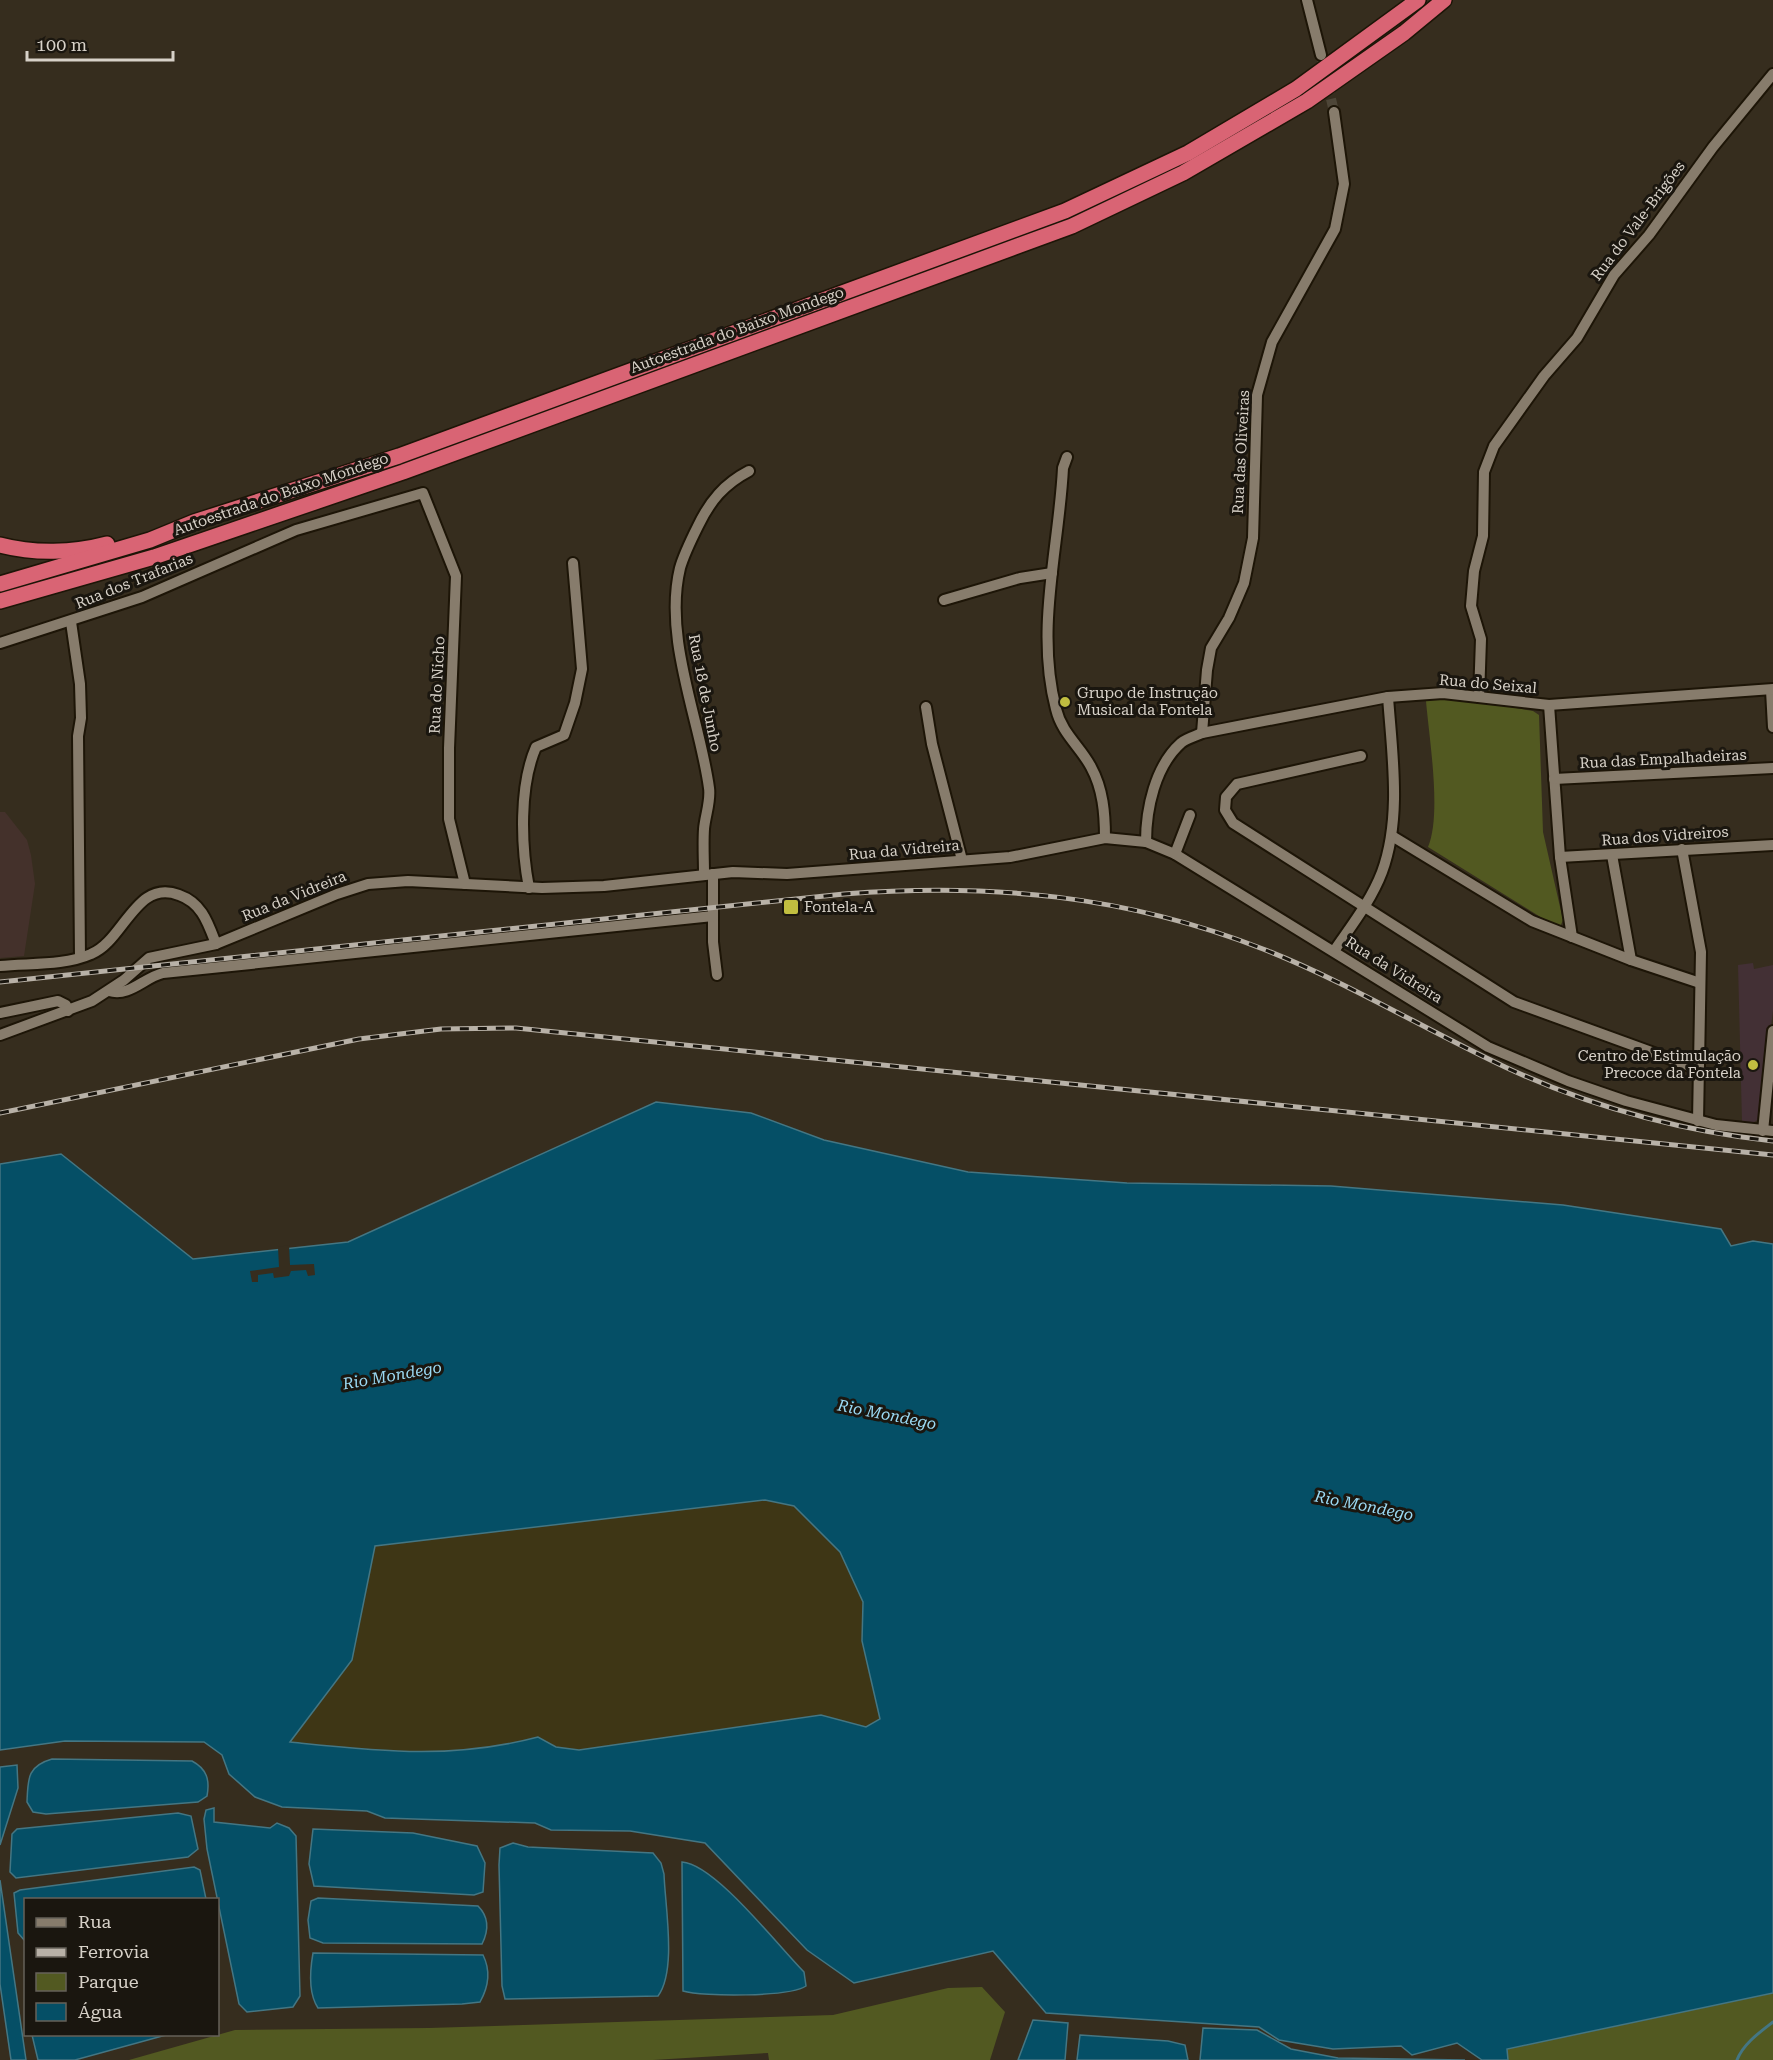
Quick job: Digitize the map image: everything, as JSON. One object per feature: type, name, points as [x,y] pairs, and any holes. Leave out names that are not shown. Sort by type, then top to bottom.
[{"type":"highway","name":"Autoestrada do Baixo Mondego","points":[[0,584],[150,540],[194,522],[399,456],[1065,211],[1188,153],[1286,94],[1418,0]]},
{"type":"highway","name":"Autoestrada do Baixo Mondego","points":[[0,603],[154,557],[403,472],[1072,226],[1183,173],[1307,101],[1404,33],[1444,0]]},
{"type":"highway","points":[[0,545],[60,552],[99,546],[194,522]]},
{"type":"street","points":[[1307,0],[1320,55]]},
{"type":"street","name":"Rua do Vale-Brigões","points":[[1479,697],[1481,639],[1472,606],[1474,572],[1483,536],[1484,472],[1494,446],[1544,376],[1577,338],[1614,275],[1649,235],[1713,147],[1773,75]]},
{"type":"street","name":"Rua das Oliveiras","points":[[1203,733],[1207,670],[1211,648],[1229,618],[1244,583],[1253,538],[1257,395],[1272,342],[1335,229],[1340,207],[1344,184],[1340,140],[1334,112]]},
{"type":"street","points":[[1066,457],[1048,615],[1050,674],[1060,722],[1076,749],[1091,766],[1105,807],[1105,838]]},
{"type":"street","name":"Rua 18 de Junho","points":[[717,975],[704,830],[710,791],[688,698],[678,631],[677,591],[680,569],[704,514],[731,480],[749,471]]},
{"type":"street","name":"Rua dos Trafarias","points":[[80,957],[78,736],[81,717],[71,622],[142,597],[296,530],[423,493]]},
{"type":"street","name":"Rua do Nicho","points":[[423,493],[456,576],[449,748],[449,819],[465,884]]},
{"type":"street","points":[[529,888],[522,851],[528,765],[536,747],[564,735],[575,703],[582,669],[573,563]]},
{"type":"street","points":[[944,600],[1020,578],[1052,573]]},
{"type":"street","points":[[0,643],[71,622]]},
{"type":"street","points":[[1772,689],[1773,727]]},
{"type":"street","name":"Rua do Seixal","points":[[1146,842],[1148,810],[1163,766],[1182,742],[1203,733],[1388,698],[1443,693],[1550,705],[1772,689]]},
{"type":"street","points":[[1334,951],[1366,905],[1382,872],[1392,836],[1394,777],[1388,698]]},
{"type":"street","points":[[1550,705],[1560,857],[1572,937]]},
{"type":"street","points":[[926,708],[932,744],[962,860]]},
{"type":"street","points":[[1361,756],[1241,782],[1230,790],[1225,806],[1227,814],[1233,823],[1366,905],[1443,958],[1514,1002],[1698,1068]]},
{"type":"street","name":"Rua das Empalhadeiras","points":[[1554,780],[1773,768]]},
{"type":"street","points":[[1175,854],[1190,815]]},
{"type":"street","points":[[1392,836],[1532,921],[1631,960],[1700,983]]},
{"type":"street","name":"Rua da Vidreira","points":[[0,1035],[68,1011],[109,991],[149,958],[216,944],[337,894],[368,884],[408,881],[529,888],[604,886],[708,874],[787,874],[1010,856],[1105,838],[1146,842],[1175,854],[1488,1047],[1568,1081],[1698,1121],[1768,1131]]},
{"type":"street","name":"Rua dos Vidreiros","points":[[1560,857],[1773,845]]},
{"type":"street","points":[[1682,849],[1701,952],[1698,1121]]},
{"type":"street","points":[[1612,855],[1631,960]]},
{"type":"street","points":[[0,966],[80,957],[102,949],[118,933],[137,905],[153,894],[163,892],[174,893],[194,902],[208,921],[216,944]]},
{"type":"street","points":[[109,991],[123,993],[163,973],[713,916]]},
{"type":"street","points":[[0,1013],[58,1001],[66,1005],[68,1011]]},
{"type":"street","points":[[1768,1131],[1773,1031]]},
{"type":"shaded area","points":[[0,812],[5,812],[27,840],[35,884],[24,956],[0,958]]},
{"type":"shaded area","name":"Centro de Estimulação Precoce da Fontela","points":[[1753,963],[1754,969],[1773,965],[1773,1011],[1759,1119],[1754,1122],[1742,1122],[1738,965]]},
{"type":"green space","points":[[1453,697],[1533,711],[1539,715],[1543,832],[1563,920],[1560,927],[1428,847],[1434,816],[1434,796],[1426,701]]},
{"type":"green space","points":[[982,1987],[1005,2012],[990,2060],[769,2060],[768,2053],[653,2060],[129,2060],[235,2030],[429,2028],[833,2015],[948,1988]]},
{"type":"green space","points":[[1773,1993],[1773,2060],[1508,2060],[1507,2049]]},
{"type":"sand","points":[[765,1500],[794,1506],[840,1552],[863,1602],[862,1641],[880,1719],[866,1727],[821,1715],[579,1750],[556,1747],[538,1737],[475,1749],[414,1752],[289,1742],[352,1660],[375,1546]]},
{"type":"water","name":"Rio Mondego","points":[[656,1102],[751,1113],[824,1140],[968,1172],[1127,1183],[1331,1186],[1563,1205],[1721,1229],[1731,1246],[1753,1241],[1773,1244],[1773,1993],[1507,2049],[1508,2060],[1482,2060],[1457,2043],[1412,2055],[1401,2046],[1333,2049],[1279,2040],[1259,2027],[1046,2013],[993,1951],[854,1983],[807,1950],[705,1843],[630,1831],[551,1830],[535,1823],[385,1818],[367,1811],[282,1807],[255,1797],[229,1774],[222,1755],[204,1742],[65,1741],[0,1750],[0,1164],[61,1154],[193,1259],[348,1242]],"holes":[[[765,1500],[794,1506],[840,1552],[863,1602],[862,1641],[880,1719],[866,1727],[821,1715],[579,1750],[556,1747],[538,1737],[475,1749],[414,1752],[290,1742],[352,1660],[375,1546]]]},
{"type":"water","points":[[52,1759],[192,1761],[204,1771],[208,1785],[207,1796],[198,1802],[46,1814],[33,1812],[27,1802],[30,1774],[38,1765]]},
{"type":"water","points":[[17,1765],[18,1788],[0,1845],[0,1767]]},
{"type":"water","points":[[214,1808],[214,1822],[270,1828],[277,1823],[289,1828],[296,1836],[300,1996],[293,2007],[247,2012],[239,2004],[219,1898],[217,1898],[207,1849],[204,1819],[206,1810]]},
{"type":"water","points":[[178,1813],[191,1816],[198,1849],[188,1857],[16,1878],[10,1872],[12,1834],[17,1829]]},
{"type":"water","points":[[313,1829],[413,1833],[477,1846],[485,1863],[483,1892],[474,1895],[314,1886],[309,1864]]},
{"type":"water","points":[[513,1843],[528,1847],[653,1853],[661,1863],[664,1874],[669,1954],[664,1985],[658,1996],[505,1999],[502,1986],[499,1865],[500,1848]]},
{"type":"water","points":[[682,1862],[696,1866],[711,1876],[746,1908],[804,1972],[806,1986],[797,1990],[746,1995],[683,1991]]},
{"type":"water","points":[[194,1867],[200,1870],[206,1898],[24,1898],[24,1940],[18,1933],[14,1893],[20,1890]]},
{"type":"water","points":[[0,1880],[26,2060],[11,2060],[0,1984]]},
{"type":"water","points":[[318,1898],[478,1906],[486,1919],[486,1934],[482,1944],[323,1943],[310,1938],[308,1920],[311,1901]]},
{"type":"water","points":[[313,1953],[483,1955],[488,1973],[487,1984],[480,2002],[318,2008],[311,1988]]},
{"type":"water","points":[[1033,2020],[1068,2023],[1065,2060],[1018,2060]]},
{"type":"water","points":[[1203,2028],[1257,2030],[1291,2049],[1338,2058],[1465,2060],[1200,2060]]},
{"type":"water","points":[[1080,2035],[1168,2041],[1185,2045],[1188,2060],[1077,2060]]},
{"type":"water","points":[[32,2036],[162,2036],[75,2060],[38,2060]]},
{"type":"pier","points":[[289,1245],[290,1265],[314,1264],[315,1275],[308,1276],[306,1270],[291,1271],[289,1276],[274,1278],[273,1273],[258,1275],[258,1282],[252,1282],[250,1271],[279,1267],[278,1247]]},
{"type":"waterway","points":[[1737,2060],[1757,2034],[1773,2022]]},
{"type":"tunnel","points":[[1321,55],[1334,112]]},
{"type":"railway","points":[[0,982],[844,894],[952,890],[1005,892],[1109,905],[1160,916],[1211,931],[1294,962],[1505,1067],[1570,1094],[1670,1124],[1773,1141]]},
{"type":"railway","points":[[0,1113],[359,1039],[441,1029],[516,1028],[1773,1155]]},
{"type":"place","name":"Grupo de Instrução Musical da Fontela","points":[[1065,702]]},
{"type":"place","name":"Fontela-A","points":[[791,907]]},
{"type":"place","name":"Centro de Estimulação Precoce da Fontela","points":[[1753,1065]]}]
